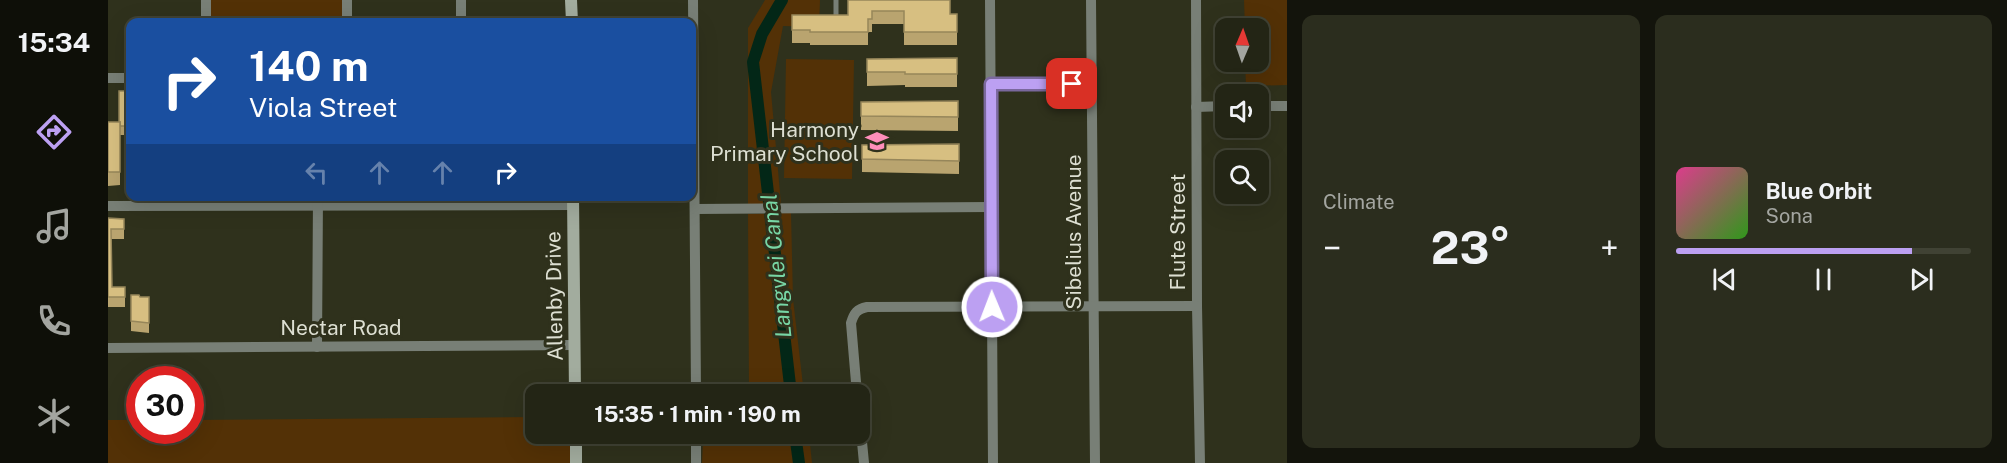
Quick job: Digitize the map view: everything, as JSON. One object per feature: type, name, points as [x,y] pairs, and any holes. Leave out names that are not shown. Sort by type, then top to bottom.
[{"type":"street","points":[[206,0],[206,18]]},
{"type":"street","points":[[347,0],[347,18]]},
{"type":"street","points":[[461,0],[461,18]]},
{"type":"street","points":[[571,0],[572,18]]},
{"type":"street","points":[[693,0],[693,18]]},
{"type":"street","points":[[990,0],[993,463]]},
{"type":"street","name":"Sibelius Avenue","points":[[1092,0],[1095,463]]},
{"type":"street","name":"Flute Street","points":[[1196,0],[1200,463]]},
{"type":"street","points":[[108,78],[126,78]]},
{"type":"street","points":[[991,84],[1092,84]]},
{"type":"street","points":[[1196,107],[1215,106]]},
{"type":"street","points":[[1269,106],[1287,106]]},
{"type":"street","points":[[317,347],[318,201]]},
{"type":"street","points":[[108,206],[318,201],[573,201]]},
{"type":"street","name":"Allenby Drive","points":[[573,201],[575,384]]},
{"type":"street","points":[[695,201],[696,384]]},
{"type":"street","points":[[695,209],[991,207]]},
{"type":"street","points":[[856,384],[851,323],[858,309],[867,307],[1197,306]]},
{"type":"street","name":"Nectar Road","points":[[108,348],[574,345]]},
{"type":"street","points":[[576,444],[576,463]]},
{"type":"street","points":[[696,444],[696,463]]},
{"type":"street","points":[[862,444],[864,463]]},
{"type":"lane","points":[[836,0],[836,23]]},
{"type":"shaded area","points":[[211,0],[342,0],[342,18],[211,18]]},
{"type":"shaded area","points":[[765,0],[820,0],[819,27],[783,26],[771,92],[781,204],[748,204],[748,28]]},
{"type":"shaded area","points":[[1244,0],[1287,0],[1287,85],[1246,84],[1245,72],[1269,72],[1269,18],[1245,18]]},
{"type":"shaded area","points":[[786,59],[854,60],[852,179],[784,178]]},
{"type":"shaded area","points":[[791,213],[793,299],[803,384],[749,384],[748,214]]},
{"type":"shaded area","points":[[525,417],[525,444],[576,444],[576,463],[108,463],[108,420],[126,420],[126,444],[204,444],[204,420]]},
{"type":"shaded area","points":[[703,444],[810,444],[812,463],[702,463]]},
{"type":"building","points":[[848,0],[950,0],[950,14],[957,14],[957,32],[904,32],[904,11],[872,11],[872,19],[868,19],[868,32],[792,30],[792,15],[848,15]]},
{"type":"building","points":[[957,58],[957,74],[867,72],[867,59]]},
{"type":"building","points":[[119,91],[126,91],[126,126],[120,126],[119,122]]},
{"type":"building","points":[[958,101],[958,117],[861,116],[861,102]]},
{"type":"building","points":[[108,122],[120,122],[120,172],[108,172]]},
{"type":"building","points":[[959,144],[959,161],[862,159],[862,145]]},
{"type":"building","points":[[108,218],[124,219],[124,229],[111,229],[112,287],[125,287],[125,297],[108,297]]},
{"type":"building","points":[[131,295],[149,297],[149,323],[131,321]]},
{"type":"waterway","name":"Langvlei Canal","points":[[782,0],[762,34],[753,62],[790,384]]},
{"type":"waterway","name":"Langvlei Canal","points":[[796,444],[799,463]]},
{"type":"place","name":"Harmony Primary School","points":[[877,141]]},
{"type":"route","points":[[992,307],[991,84],[1072,84]]}]
